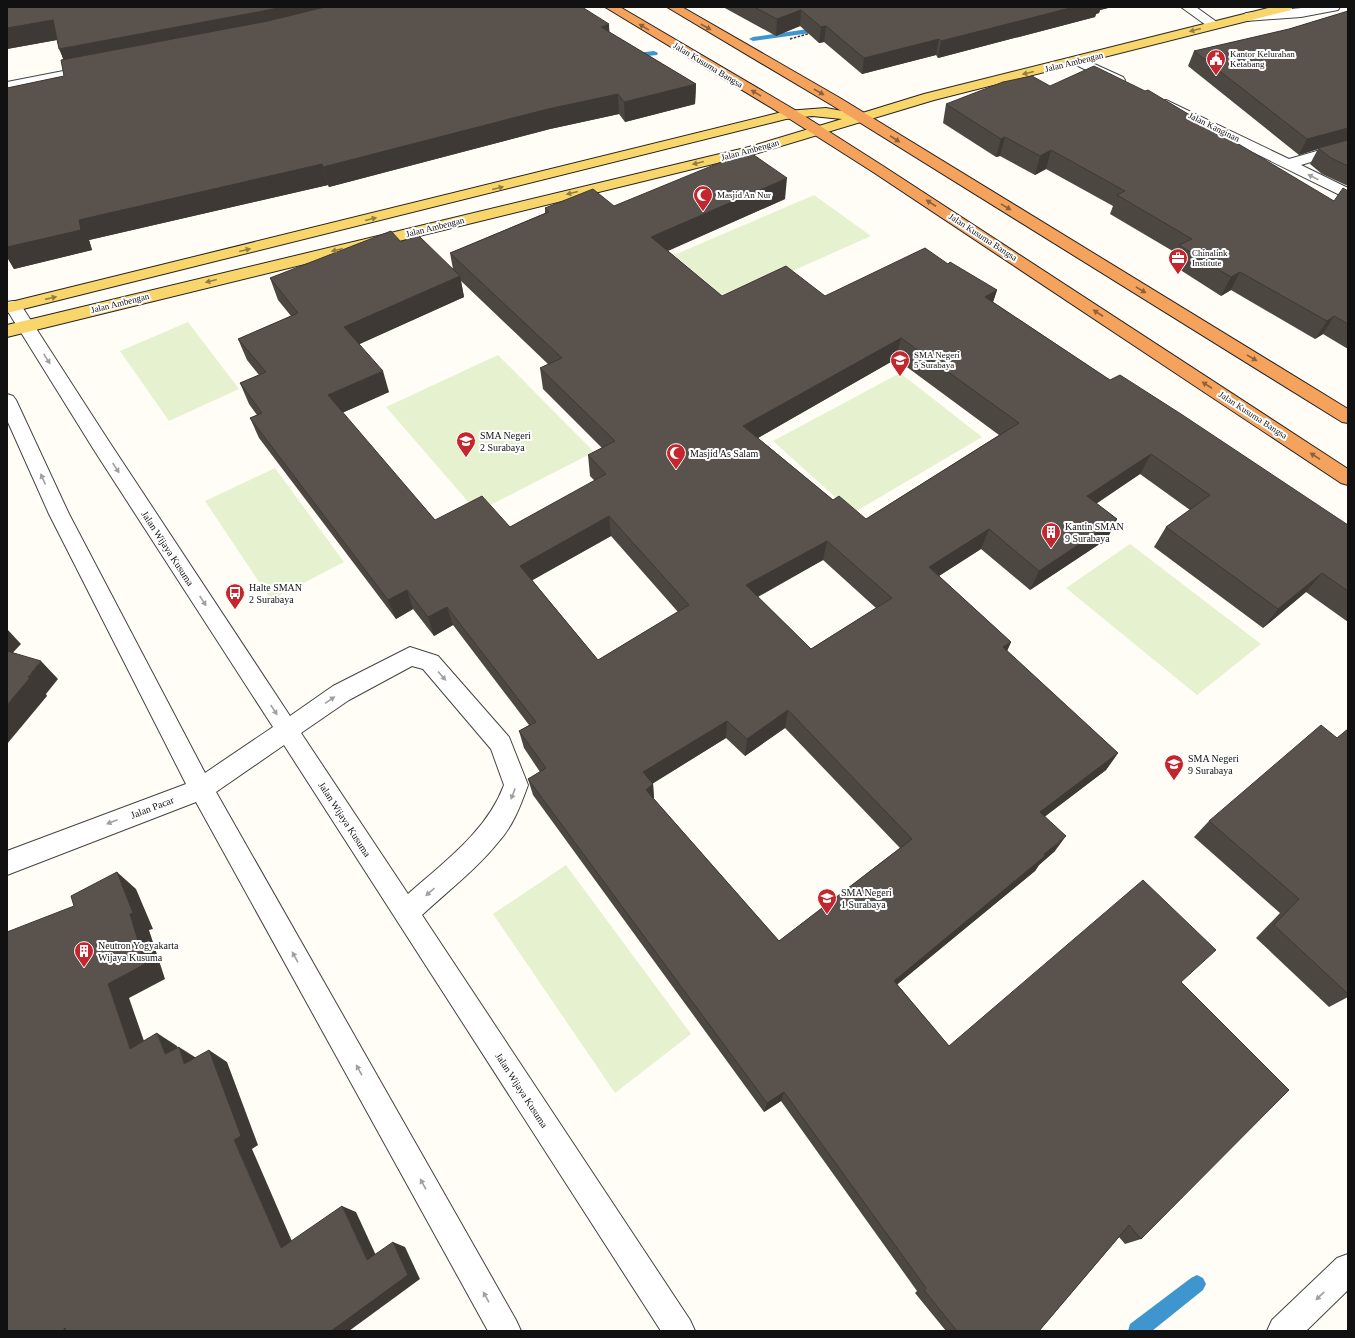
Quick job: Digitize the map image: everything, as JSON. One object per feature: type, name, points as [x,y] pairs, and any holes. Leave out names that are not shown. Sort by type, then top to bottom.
[{"type":"highway","name":"Jalan Kusuma Bangsa","points":[[611,7],[790,113],[878,169],[1348,478]]},
{"type":"highway","points":[[673,7],[863,118],[1348,417]]},
{"type":"main road","name":"Jalan Ambengan","points":[[16,329],[738,153],[863,118],[929,97],[1079,61],[1215,25],[1255,12],[1287,7]]},
{"type":"main road","name":"Jalan Ambengan","points":[[10,307],[741,128],[790,113],[825,111],[863,118]]},
{"type":"street","points":[[1188,7],[1215,25]]},
{"type":"street","points":[[1255,12],[1302,13],[1334,7]]},
{"type":"street","points":[[1079,61],[1128,85]]},
{"type":"street","points":[[7,86],[103,68]]},
{"type":"street","name":"Jalan Kanginan","points":[[1156,99],[1348,194]]},
{"type":"street","points":[[1288,164],[1348,146]]},
{"type":"street","name":"Jalan Wijaya Kusuma","points":[[10,307],[16,329],[286,729],[407,912],[679,1331]]},
{"type":"street","points":[[7,400],[59,514],[201,789],[506,1331]]},
{"type":"street","name":"Jalan Pacar","points":[[7,863],[201,789],[286,729],[341,693],[410,656],[430,662],[501,744],[516,785],[508,807],[492,832],[453,871],[407,912]]},
{"type":"street","points":[[1283,1331],[1348,1269]]},
{"type":"path","points":[[790,39],[812,33]]},
{"type":"green space","points":[[814,195],[871,236],[727,300],[674,255]]},
{"type":"green space","points":[[188,322],[239,389],[169,421],[120,351]]},
{"type":"green space","points":[[498,355],[594,452],[477,512],[386,407]]},
{"type":"green space","points":[[900,373],[982,437],[853,513],[773,441]]},
{"type":"green space","points":[[275,468],[344,562],[271,600],[205,501]]},
{"type":"green space","points":[[1130,544],[1261,644],[1197,695],[1066,588]]},
{"type":"green space","points":[[566,865],[691,1034],[615,1093],[493,914]]},
{"type":"building","points":[[7,7],[281,7],[59,49],[53,20],[7,28]]},
{"type":"building","points":[[325,7],[582,7],[609,24],[601,27],[696,84],[624,102],[618,94],[548,109],[323,167],[322,164],[79,220],[81,230],[7,247],[7,88],[64,76],[61,60],[268,21]]},
{"type":"building","points":[[754,7],[1074,7],[941,41],[939,39],[864,58],[826,26],[821,27],[801,10],[777,19]]},
{"type":"building","points":[[1348,11],[1348,128],[1307,139],[1194,51],[1289,29]]},
{"type":"building","points":[[1094,66],[1145,91],[1148,90],[1334,201],[1343,188],[1348,191],[1348,324],[1334,316],[1327,321],[1240,272],[1231,277],[1179,245],[1192,239],[1117,195],[1125,191],[1051,150],[1040,156],[1005,137],[1001,139],[946,104],[1003,82],[1032,76],[1050,86]]},
{"type":"building","points":[[1348,140],[1348,166],[1331,158],[1318,148]]},
{"type":"building","points":[[748,151],[787,178],[651,237],[722,296],[786,266],[825,296],[925,248],[948,264],[950,262],[997,290],[985,297],[1110,380],[1120,375],[1348,525],[1348,591],[1322,573],[1278,609],[1166,527],[1210,495],[1151,454],[1087,496],[1117,519],[1039,571],[989,529],[929,567],[1011,642],[1003,647],[1118,753],[1040,812],[1066,836],[1044,854],[1045,856],[894,981],[949,1046],[1143,880],[1216,950],[1181,982],[1289,1090],[1141,1239],[1129,1225],[1039,1331],[957,1331],[924,1290],[926,1288],[784,1092],[767,1103],[528,779],[546,768],[519,731],[536,722],[447,607],[428,617],[407,590],[388,600],[250,418],[262,413],[240,383],[266,372],[238,339],[298,313],[270,278],[391,231],[401,242],[418,235],[460,276],[344,327],[383,371],[328,395],[435,520],[482,496],[510,527],[606,474],[588,455],[615,441],[540,368],[562,358],[450,253],[549,212],[545,208],[593,189],[614,206]],"holes":[[[901,338],[1019,423],[866,519],[839,496],[833,500],[743,426]],[[609,516],[689,605],[598,660],[520,566]],[[827,541],[892,598],[811,649],[746,585]],[[788,710],[912,839],[779,941],[646,790],[653,784],[643,772],[727,721],[747,739]]]},
{"type":"building","points":[[7,651],[41,661],[28,677],[30,678],[7,705]]},
{"type":"building","points":[[1321,725],[1337,738],[1348,729],[1348,994],[1274,925],[1299,899],[1209,821]]},
{"type":"building","points":[[117,872],[133,913],[130,914],[145,964],[108,984],[130,1049],[157,1033],[165,1054],[179,1047],[184,1064],[209,1050],[241,1136],[234,1140],[281,1248],[342,1206],[367,1260],[393,1242],[408,1275],[331,1331],[66,1331],[65,1328],[61,1331],[7,1331],[7,932],[74,906],[71,896]]},
{"type":"waterway","points":[[753,39],[822,29]]},
{"type":"waterway","points":[[628,56],[654,53]]},
{"type":"waterway","points":[[1137,1331],[1197,1284]]},
{"type":"place","name":"Kantor Kelurahan Ketabang","points":[[1216,76]]},
{"type":"place","name":"Masjid An Nur","points":[[703,212]]},
{"type":"place","name":"Chinalink Institute","points":[[1178,275]]},
{"type":"place","name":"SMA Negeri 5 Surabaya","points":[[900,377]]},
{"type":"place","name":"SMA Negeri 2 Surabaya","points":[[466,458]]},
{"type":"place","name":"Masjid As Salam","points":[[676,470]]},
{"type":"place","name":"Kantin SMAN 9 Surabaya","points":[[1051,549]]},
{"type":"place","name":"Halte SMAN 2 Surabaya","points":[[235,610]]},
{"type":"place","name":"SMA Negeri 9 Surabaya","points":[[1174,781]]},
{"type":"place","name":"SMA Negeri 1 Surabaya","points":[[827,915]]},
{"type":"place","name":"Neutron Yogyakarta Wijaya Kusuma","points":[[84,968]]}]
